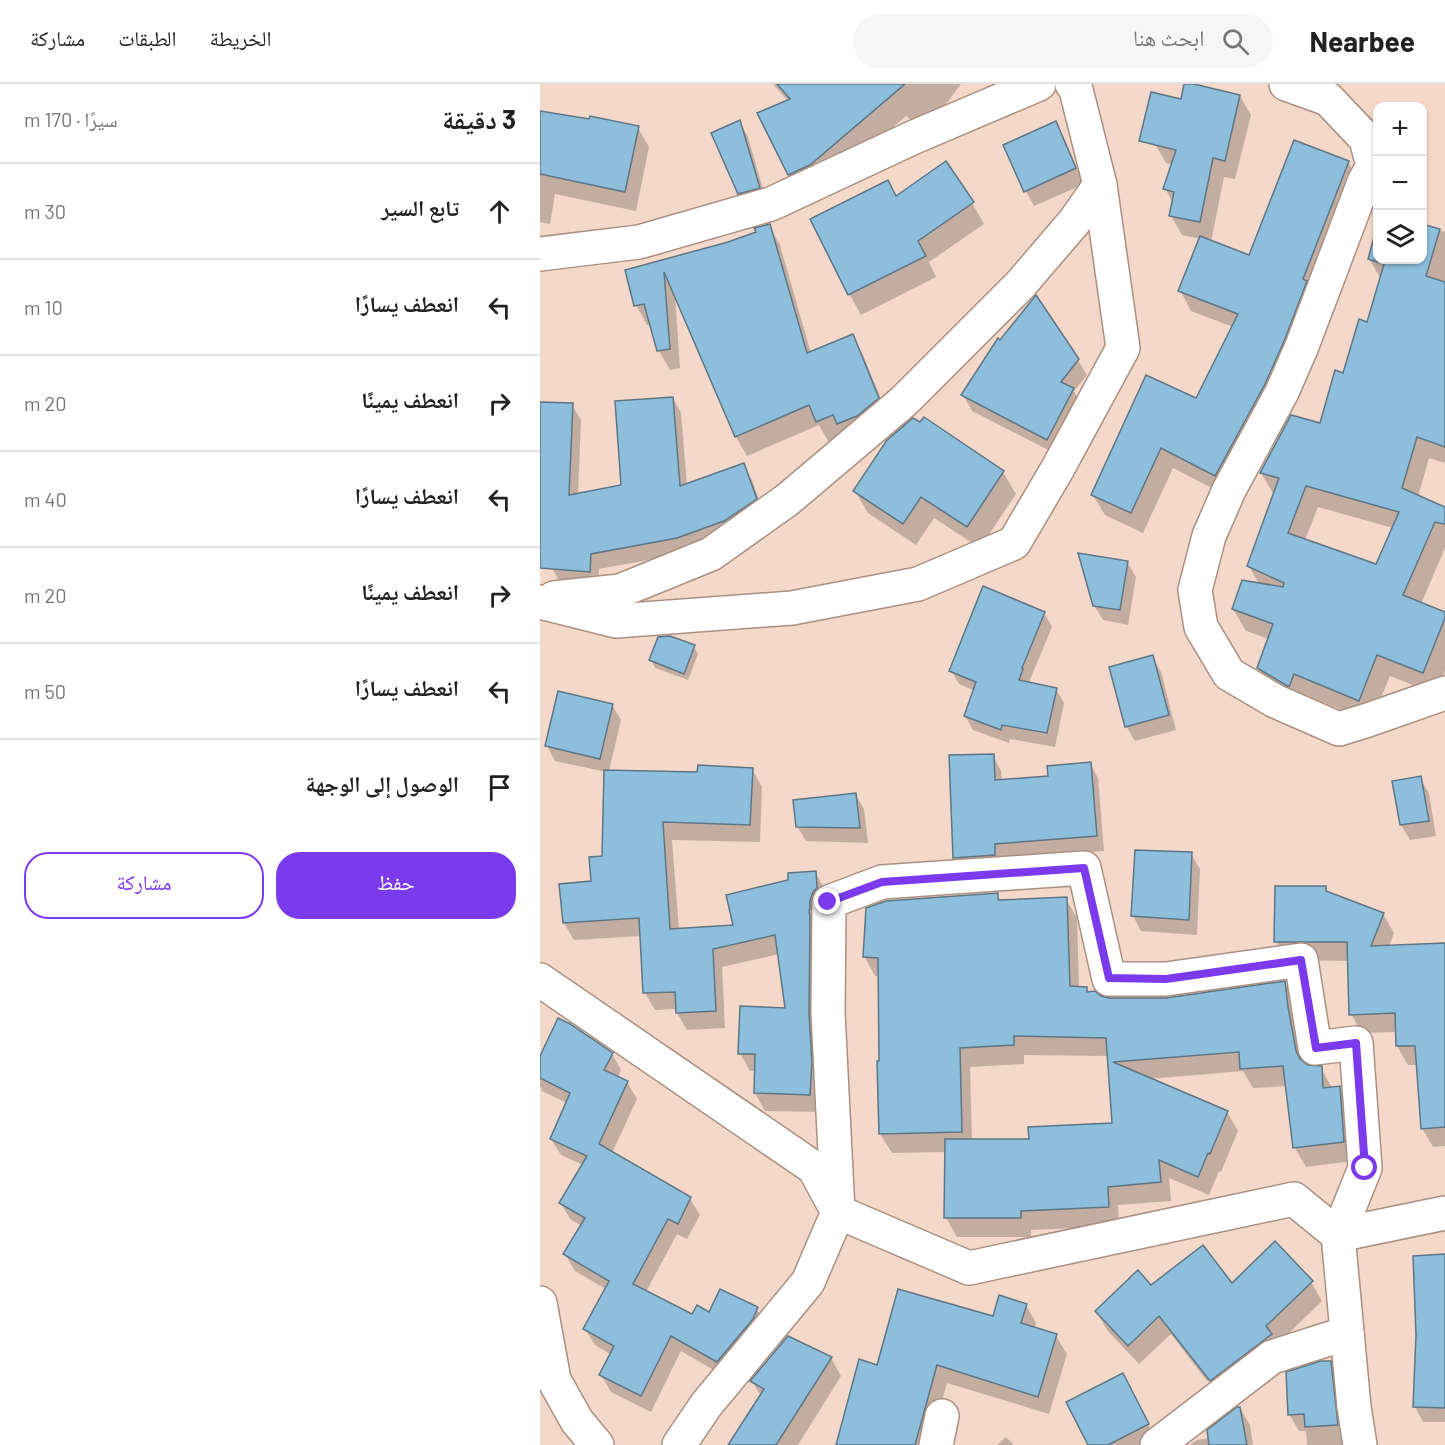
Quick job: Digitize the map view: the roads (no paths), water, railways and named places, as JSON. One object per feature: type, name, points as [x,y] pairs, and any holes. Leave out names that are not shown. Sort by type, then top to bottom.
[{"type":"street","points":[[540,254],[639,242],[771,204],[912,138],[1039,84]]},
{"type":"street","points":[[540,600],[616,621],[792,608],[918,584],[1014,543],[1058,468],[1123,348],[1100,185],[1075,86],[1072,84]]},
{"type":"street","points":[[1286,84],[1328,99],[1366,139],[1373,166],[1364,182],[1302,346],[1282,392],[1229,489],[1209,536],[1195,590],[1201,627],[1230,674],[1275,701],[1339,729],[1445,693]]},
{"type":"street","points":[[540,600],[620,591],[711,554],[787,500],[904,401],[1020,285],[1074,222],[1100,185]]},
{"type":"street","points":[[679,1445],[705,1405],[808,1282],[838,1212],[828,1014],[828,902],[882,882],[1084,868],[1109,978],[1166,979],[1301,960],[1316,1048],[1356,1043],[1365,1168],[1338,1235],[1354,1407],[1360,1445]]},
{"type":"street","points":[[540,980],[814,1168],[838,1212],[969,1268],[1294,1198],[1338,1235]]},
{"type":"street","points":[[1338,1235],[1445,1213]]},
{"type":"street","points":[[540,1303],[554,1380],[577,1421],[597,1445]]},
{"type":"street","points":[[1157,1445],[1272,1357],[1347,1333]]}]
